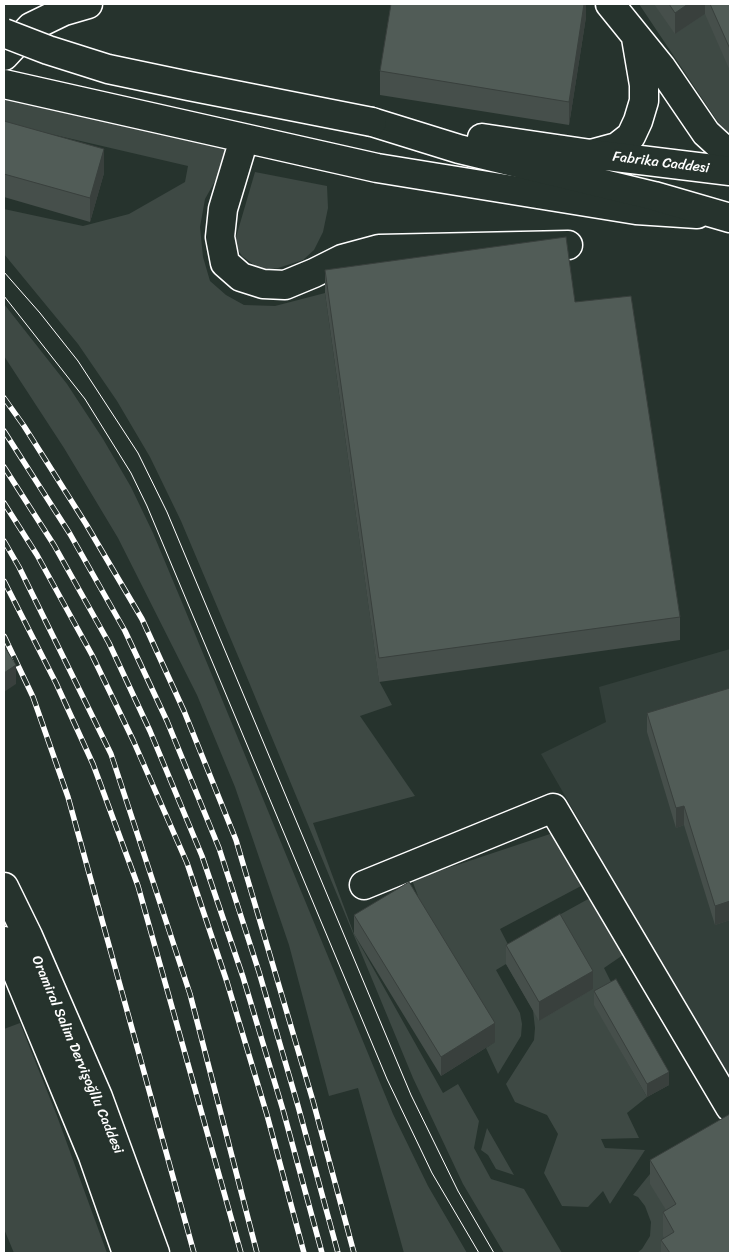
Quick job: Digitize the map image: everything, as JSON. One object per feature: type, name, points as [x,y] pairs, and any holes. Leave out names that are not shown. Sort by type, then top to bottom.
[{"type":"main road","points":[[4,56],[31,27],[64,10],[88,4]]},
{"type":"main road","points":[[610,4],[661,67],[706,133],[730,155]]},
{"type":"main road","points":[[591,154],[617,147],[631,136],[644,101],[644,85],[636,37],[616,4]]},
{"type":"main road","points":[[4,33],[48,50],[108,69],[372,122],[459,149],[654,196],[724,216]]},
{"type":"main road","points":[[4,84],[376,168],[636,210],[724,216]]},
{"type":"main road","name":"Fabrika Caddesi","points":[[372,122],[591,154],[730,171]]},
{"type":"main road","points":[[244,138],[223,209],[220,237],[225,263],[241,277],[263,284],[285,285],[342,259],[379,249],[568,245]]},
{"type":"main road","points":[[364,885],[553,808],[730,1107]]},
{"type":"main road","name":"Oramiral Salim Dervişoğllu Caddesi","points":[[4,887],[28,936],[98,1097],[155,1253]]},
{"type":"main road","name":"Oramiral Salim Dervişoğllu Caddesi","points":[[4,941],[93,1156],[126,1253]]},
{"type":"shaded area","points":[[639,4],[730,4],[730,140]]},
{"type":"shaded area","points":[[4,95],[225,144],[224,165],[205,199],[200,227],[203,257],[210,281],[226,295],[244,305],[275,306],[325,293],[379,681],[392,705],[360,716],[415,796],[313,823],[354,934],[443,1093],[458,1084],[479,1121],[474,1148],[491,1179],[524,1189],[562,1253],[504,1253],[463,1184],[413,1078],[181,521],[150,457],[117,401],[78,344],[4,254],[4,209],[83,226],[129,214],[185,182],[188,166],[12,125],[4,120]]},
{"type":"shaded area","points":[[255,172],[327,186],[328,208],[323,232],[314,250],[303,260],[278,268],[261,270],[242,256],[234,244]]},
{"type":"shaded area","points":[[4,304],[67,384],[103,439],[131,487],[153,533],[181,600],[393,1114],[428,1186],[467,1253],[404,1253],[358,1088],[329,1096],[289,945],[235,787],[197,695],[118,538],[64,448],[4,356]]},
{"type":"shaded area","points":[[730,649],[730,1083],[541,754],[606,722],[599,687]]},
{"type":"shaded area","points":[[553,833],[581,886],[500,929],[515,958],[532,930],[590,898],[623,955],[604,968],[616,992],[595,1005],[647,1097],[627,1113],[639,1138],[601,1139],[605,1148],[645,1150],[610,1204],[603,1191],[588,1207],[562,1206],[544,1173],[558,1134],[547,1115],[515,1102],[506,1084],[534,1040],[533,1010],[506,964],[496,970],[520,1013],[522,1024],[521,1036],[498,1074],[486,1048],[495,1042],[409,900],[418,896],[412,880]]},
{"type":"shaded area","points":[[20,1023],[57,1116],[107,1253],[14,1253],[4,1229],[4,1029]]},
{"type":"shaded area","points":[[487,1128],[514,1175],[496,1169],[488,1155],[481,1150]]},
{"type":"shaded area","points":[[654,1169],[676,1228],[673,1253],[637,1253],[642,1249],[650,1236],[651,1222],[645,1206],[638,1197],[633,1195]]},
{"type":"building","points":[[391,4],[584,4],[569,102],[380,71]]},
{"type":"building","points":[[669,4],[688,4],[675,13]]},
{"type":"building","points":[[710,4],[730,4],[730,49]]},
{"type":"building","points":[[4,121],[104,149],[90,198],[4,174]]},
{"type":"building","points":[[566,237],[575,302],[631,296],[680,617],[379,658],[325,270]]},
{"type":"building","points":[[4,646],[16,665],[4,673]]},
{"type":"building","points":[[730,688],[730,901],[715,906],[684,806],[676,808],[647,713]]},
{"type":"building","points":[[409,882],[495,1023],[441,1057],[354,915]]},
{"type":"building","points":[[560,914],[593,971],[539,1002],[506,945]]},
{"type":"building","points":[[616,979],[669,1072],[647,1084],[594,991]]},
{"type":"building","points":[[730,1114],[730,1253],[670,1253],[661,1240],[674,1232],[663,1212],[676,1204],[650,1160]]},
{"type":"tram line","points":[[4,272],[78,361],[138,453],[167,512],[411,1095],[458,1191],[494,1253]]},
{"type":"tram line","points":[[4,296],[85,399],[131,473],[147,506],[387,1079],[432,1173],[479,1253]]},
{"type":"railway","points":[[4,398],[86,524],[142,619],[184,711],[236,840],[313,1101],[354,1253]]},
{"type":"railway","points":[[4,431],[70,534],[125,631],[167,721],[219,848],[259,972],[338,1253]]},
{"type":"railway","points":[[4,467],[54,545],[109,643],[150,731],[202,856],[243,977],[283,1110],[322,1253]]},
{"type":"railway","points":[[4,503],[37,555],[92,655],[133,740],[187,863],[227,982],[267,1115],[304,1253]]},
{"type":"railway","points":[[4,541],[19,567],[111,754],[190,994],[257,1253]]},
{"type":"railway","points":[[4,581],[56,683],[93,764],[138,886],[241,1253]]},
{"type":"railway","points":[[4,636],[33,697],[68,797],[194,1253]]}]
